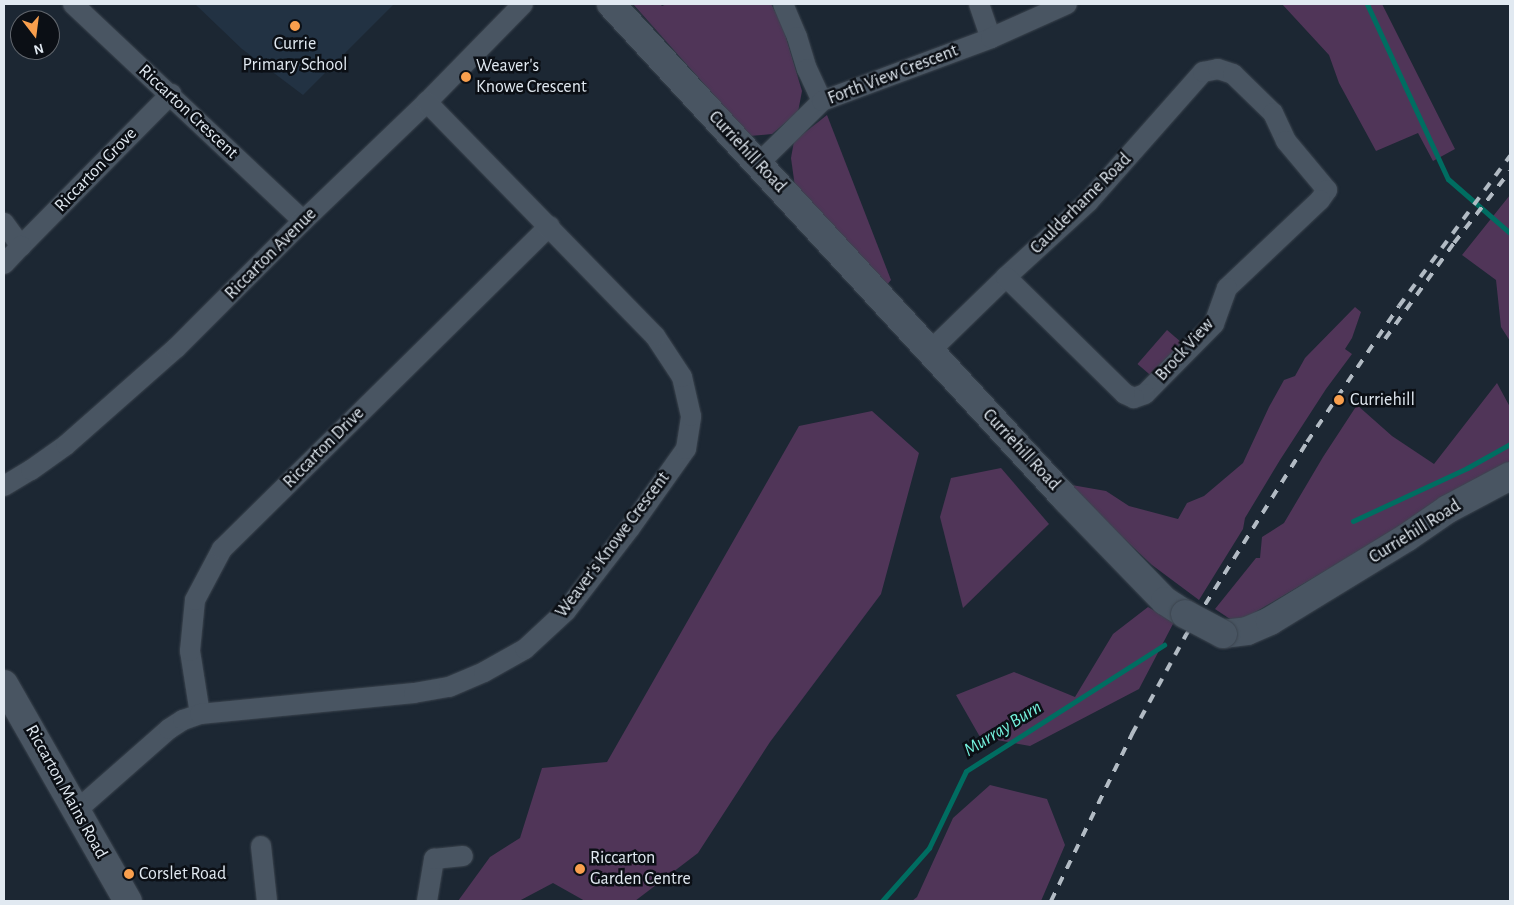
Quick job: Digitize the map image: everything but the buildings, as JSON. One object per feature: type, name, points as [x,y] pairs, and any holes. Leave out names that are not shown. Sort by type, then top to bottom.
[{"type":"street","name":"Riccarton Crescent","points":[[73,4],[171,94],[303,221]]},
{"type":"street","name":"Riccarton Avenue","points":[[4,486],[31,470],[66,445],[176,348],[303,221],[427,102],[523,4]]},
{"type":"street","name":"Curriehill Road","points":[[611,4],[1066,499],[1165,601],[1223,634],[1247,630],[1270,621],[1406,538],[1448,509],[1510,476]]},
{"type":"street","points":[[783,4],[798,37],[807,69],[822,101]]},
{"type":"street","points":[[979,4],[991,38]]},
{"type":"street","name":"Forth View Crescent","points":[[758,164],[822,101],[991,38],[1067,4]]},
{"type":"street","name":"Caulderhame Road","points":[[930,351],[1006,277],[1088,202],[1203,72],[1218,69],[1233,74]]},
{"type":"street","name":"Brock View","points":[[1006,277],[1125,394],[1134,398],[1145,394],[1214,324],[1227,288],[1320,200],[1327,190],[1286,141],[1273,113],[1233,74]]},
{"type":"street","name":"Riccarton Grove","points":[[4,264],[171,94]]},
{"type":"street","name":"Weaver's Knowe Crescent","points":[[77,810],[169,729],[184,720],[200,714],[414,693],[449,687],[484,672],[525,649],[566,611],[636,520],[686,449],[691,416],[682,378],[656,336],[427,102]]},
{"type":"street","points":[[4,223],[22,246]]},
{"type":"street","name":"Riccarton Drive","points":[[200,714],[190,651],[195,600],[222,549],[549,226]]},
{"type":"street","name":"Riccarton Mains Road","points":[[5,687],[128,901]]},
{"type":"street","points":[[261,846],[262,901]]},
{"type":"street","points":[[427,901],[434,859],[463,856]]},
{"type":"shaded area","name":"Currie Primary School","points":[[195,4],[394,4],[303,95],[242,49]]},
{"type":"shaded area","points":[[633,4],[660,4],[662,6],[667,4],[771,4],[782,24],[802,91],[798,112],[772,134],[750,136]]},
{"type":"shaded area","points":[[1282,4],[1382,4],[1455,149],[1433,161],[1418,133],[1376,151],[1339,83],[1329,55]]},
{"type":"shaded area","points":[[827,115],[891,280],[885,287],[795,187],[791,158],[794,141]]},
{"type":"shaded area","points":[[1510,195],[1510,341],[1501,327],[1496,280],[1462,255]]},
{"type":"shaded area","points":[[1355,307],[1361,312],[1352,338],[1345,349],[1352,354],[1326,389],[1280,460],[1245,518],[1243,529],[1199,600],[1152,565],[1066,484],[1106,491],[1129,506],[1178,519],[1187,503],[1204,496],[1243,463],[1284,380],[1295,376],[1305,358]]},
{"type":"shaded area","points":[[1167,330],[1182,343],[1153,377],[1137,364]]},
{"type":"shaded area","points":[[1497,383],[1510,407],[1510,462],[1242,620],[1230,619],[1215,609],[1256,558],[1260,558],[1262,537],[1284,523],[1323,457],[1357,405],[1392,436],[1434,464]]},
{"type":"shaded area","points":[[872,411],[919,453],[881,594],[770,742],[698,853],[635,901],[585,901],[553,883],[519,901],[458,901],[490,857],[520,838],[542,768],[607,762],[799,426]]},
{"type":"shaded area","points":[[1001,468],[1049,524],[963,608],[940,517],[951,478]]},
{"type":"shaded area","points":[[1148,607],[1174,622],[1139,689],[1030,746],[980,737],[956,695],[1014,672],[1075,697],[1113,634]]},
{"type":"shaded area","points":[[990,785],[1047,799],[1065,845],[1041,901],[912,901],[917,897],[953,818]]},
{"type":"waterway","points":[[1367,4],[1448,179],[1510,233]]},
{"type":"waterway","points":[[1353,521],[1467,468],[1510,444]]},
{"type":"waterway","name":"Murray Burn","points":[[882,901],[929,848],[966,771],[1164,645]]},
{"type":"railway","points":[[1051,901],[1132,734],[1186,635],[1307,442],[1399,306],[1510,156]]},
{"type":"railway","points":[[1385,339],[1454,243],[1510,171]]},
{"type":"place","name":"Currie Primary School","points":[[295,26]]},
{"type":"place","name":"Weaver's Knowe Crescent","points":[[466,77]]},
{"type":"place","name":"Curriehill","points":[[1339,400]]},
{"type":"place","name":"Riccarton Garden Centre","points":[[580,869]]},
{"type":"place","name":"Corslet Road","points":[[129,874]]}]
